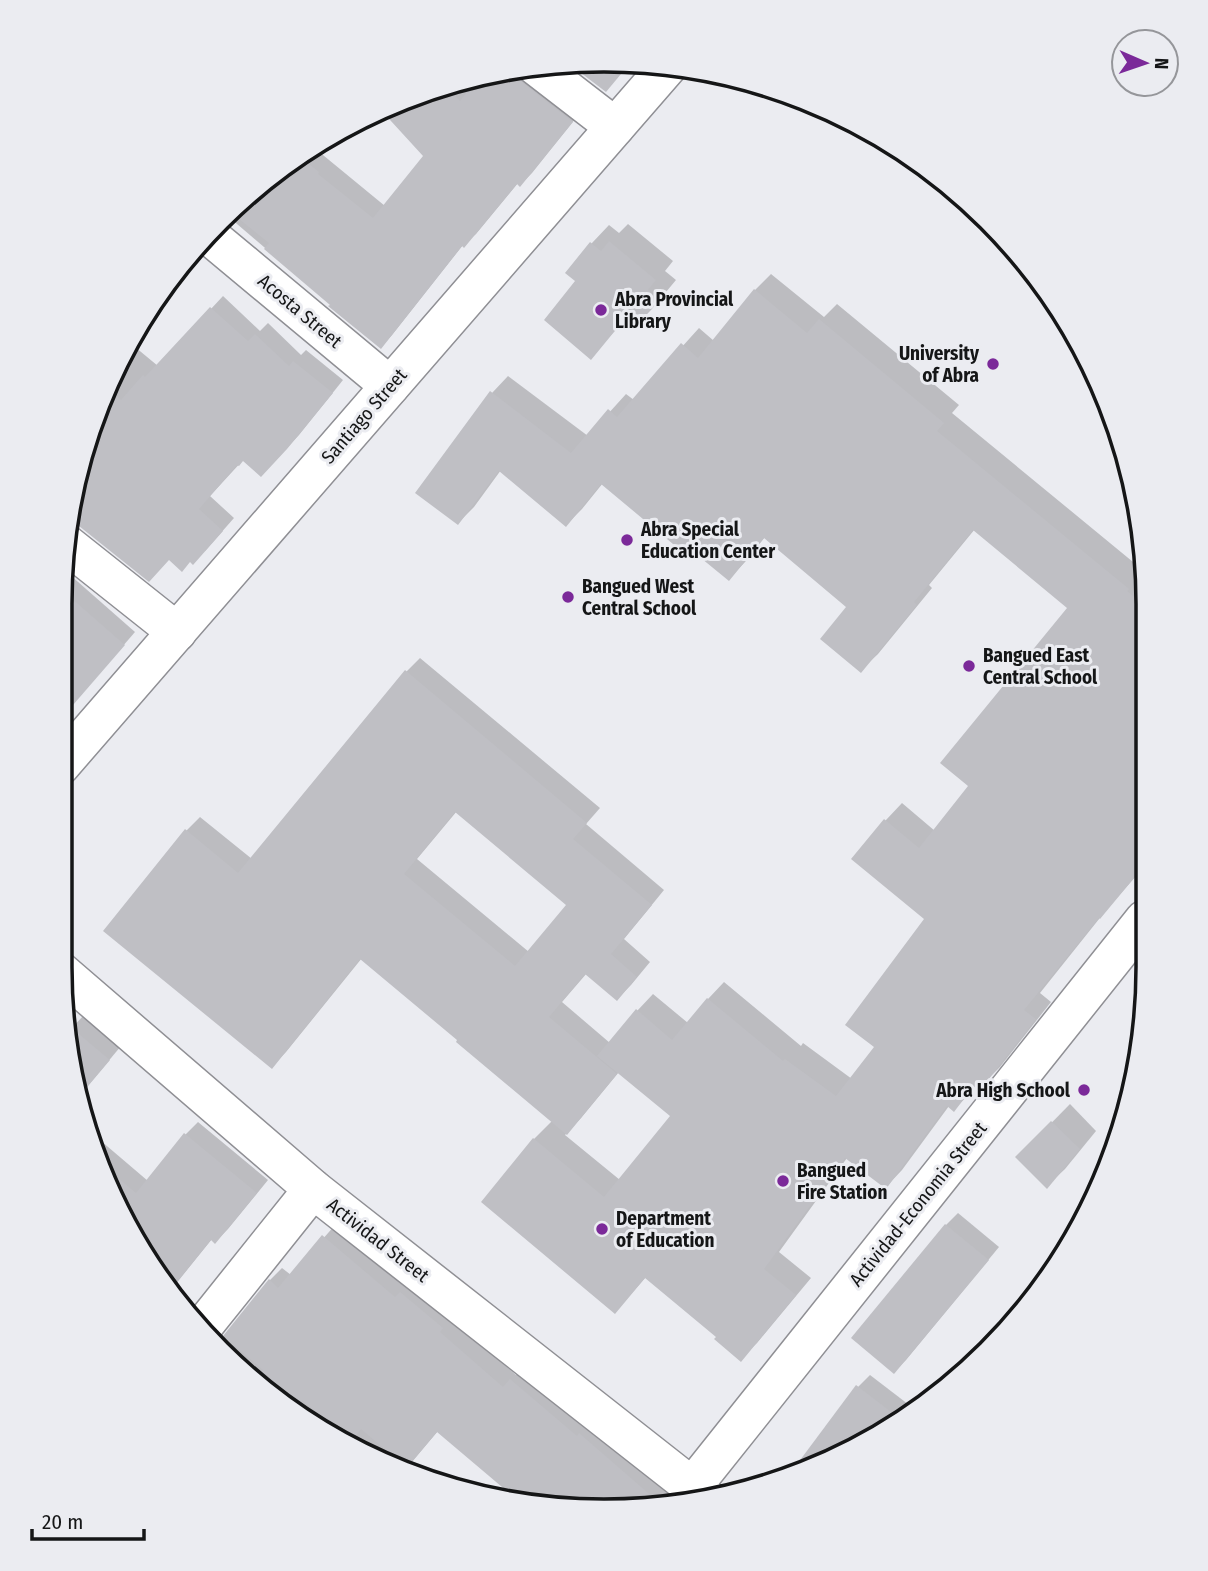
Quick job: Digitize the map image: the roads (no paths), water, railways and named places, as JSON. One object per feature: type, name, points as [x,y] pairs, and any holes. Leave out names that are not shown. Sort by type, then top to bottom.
[{"type":"street","points":[[548,75],[615,127]]},
{"type":"street","name":"Santiago Street","points":[[72,752],[660,75]]},
{"type":"street","name":"Acosta Street","points":[[216,241],[390,386]]},
{"type":"street","points":[[75,551],[177,632]]},
{"type":"street","name":"Actividad-Economia Street","points":[[700,1490],[1136,930]]},
{"type":"street","name":"Actividad Street","points":[[72,982],[313,1189],[697,1491]]},
{"type":"street","points":[[207,1321],[313,1189]]},
{"type":"place","name":"Abra Provincial Library","points":[[601,310]]},
{"type":"place","name":"University of Abra","points":[[993,364]]},
{"type":"place","name":"Abra Special Education Center","points":[[627,540]]},
{"type":"place","name":"Bangued West Central School","points":[[568,597]]},
{"type":"place","name":"Bangued East Central School","points":[[969,666]]},
{"type":"place","name":"Abra High School","points":[[1084,1090]]},
{"type":"place","name":"Bangued Fire Station","points":[[783,1181]]},
{"type":"place","name":"Department of Education","points":[[602,1229]]}]
